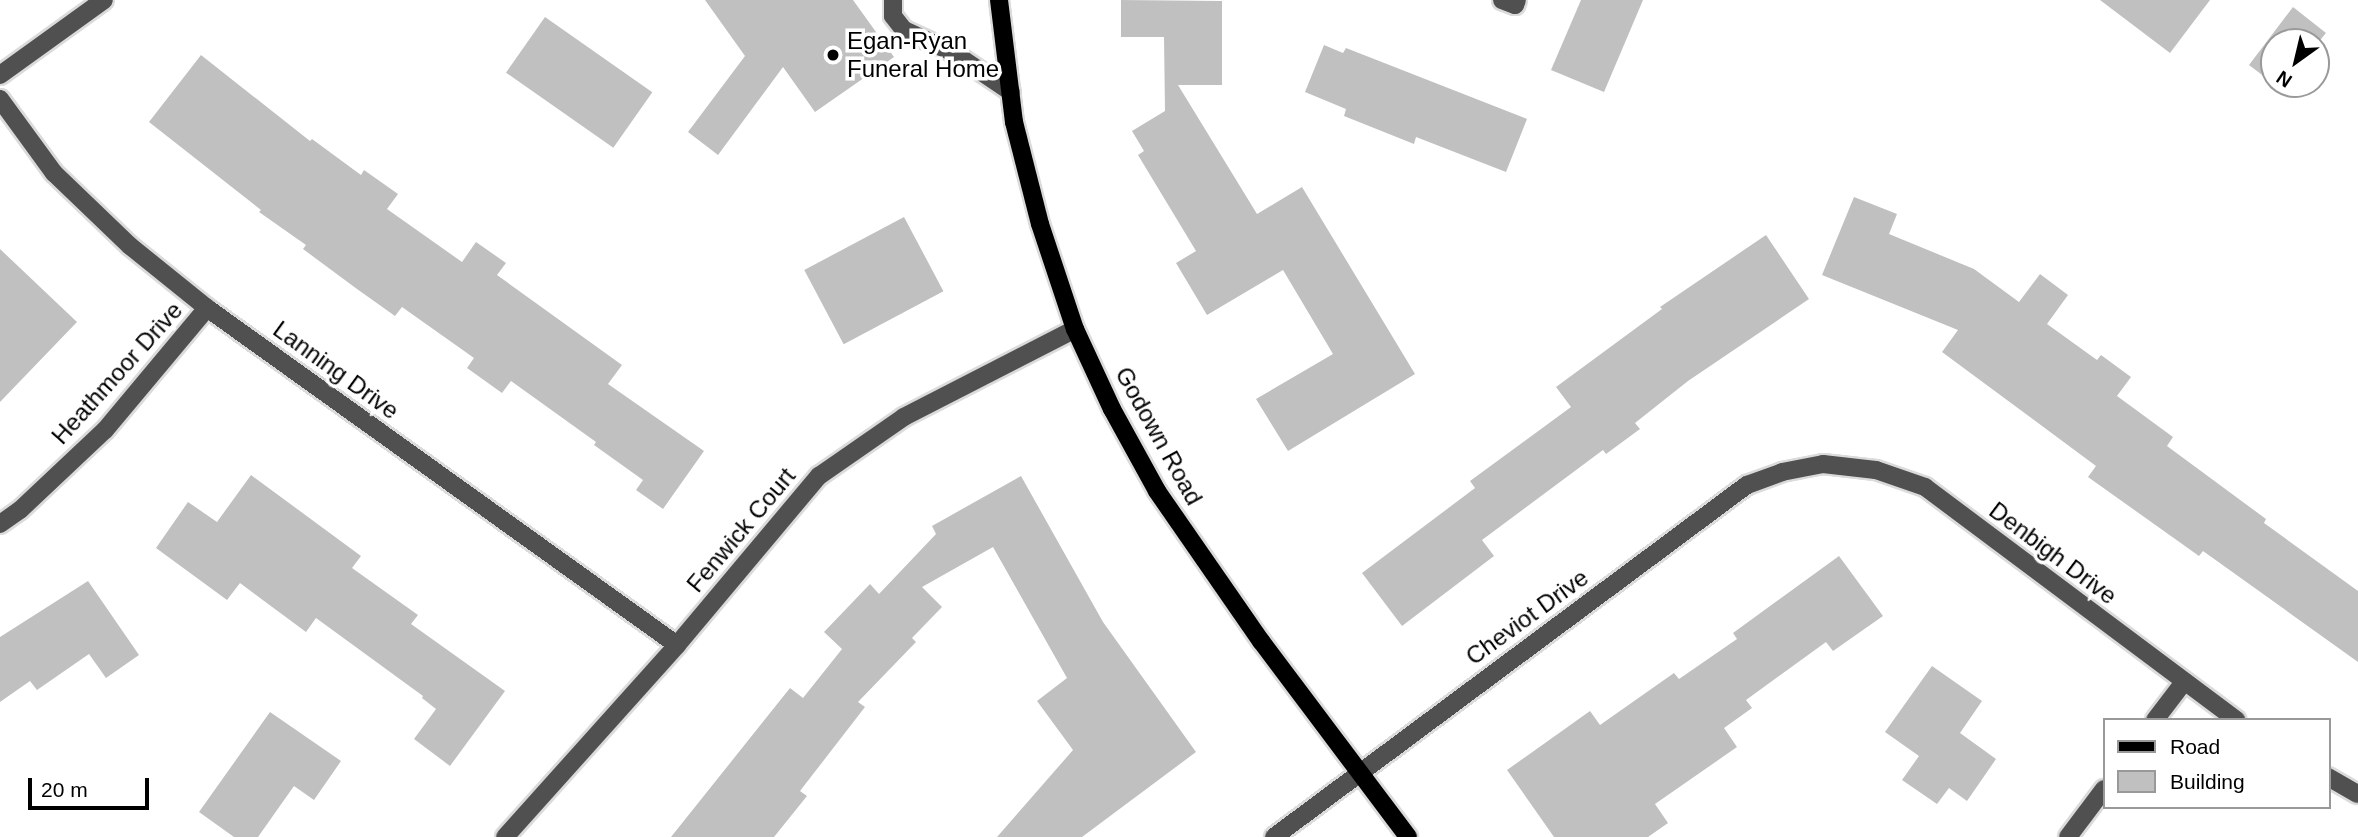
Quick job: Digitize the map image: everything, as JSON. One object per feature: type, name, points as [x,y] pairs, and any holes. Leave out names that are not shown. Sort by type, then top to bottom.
[{"type":"main road","name":"Godown Road","points":[[999,0],[1014,122],[1040,224],[1075,329],[1112,409],[1157,491],[1261,641],[1408,837]]},
{"type":"street","points":[[0,75],[104,0]]},
{"type":"street","points":[[893,0],[893,16],[904,30],[952,52],[1011,92]]},
{"type":"street","points":[[1502,0],[1515,5],[1517,0]]},
{"type":"street","name":"Lanning Drive","points":[[0,99],[54,173],[130,246],[207,308],[677,645]]},
{"type":"street","name":"Heathmoor Drive","points":[[0,524],[20,510],[105,430],[207,308]]},
{"type":"street","name":"Fenwick Court","points":[[505,837],[677,645],[819,476],[904,417],[1075,329]]},
{"type":"street","name":"Cheviot Drive","points":[[1274,837],[1747,485],[1782,472],[1823,464]]},
{"type":"street","name":"Denbigh Drive","points":[[1823,464],[1876,470],[1925,487],[2234,718]]},
{"type":"street","points":[[2157,718],[2184,682]]},
{"type":"street","points":[[2330,778],[2358,794]]},
{"type":"street","points":[[2068,837],[2102,792]]},
{"type":"building","name":"Egan-Ryan Funeral Home","points":[[705,0],[853,0],[894,57],[815,112],[783,67],[718,155],[688,132],[745,56]]},
{"type":"building","points":[[1121,0],[1222,1],[1222,85],[1178,85],[1257,214],[1302,187],[1415,374],[1288,451],[1256,399],[1333,354],[1283,270],[1207,315],[1176,263],[1196,251],[1138,155],[1144,151],[1132,131],[1165,111],[1164,37],[1121,37]]},
{"type":"building","points":[[1581,0],[1643,0],[1604,92],[1551,70]]},
{"type":"building","points":[[2100,0],[2210,0],[2170,53]]},
{"type":"building","points":[[2293,7],[2320,28],[2277,28]]},
{"type":"building","points":[[545,17],[652,92],[613,148],[506,73]]},
{"type":"building","points":[[1324,45],[1343,53],[1346,48],[1527,119],[1506,172],[1416,137],[1414,144],[1344,116],[1346,109],[1305,92]]},
{"type":"building","points":[[2260,50],[2260,73],[2249,65]]},
{"type":"building","points":[[201,55],[310,141],[312,139],[361,175],[364,170],[398,194],[387,209],[462,262],[476,242],[506,263],[497,275],[622,365],[608,384],[704,451],[663,509],[636,490],[643,480],[594,445],[596,442],[511,381],[502,393],[467,368],[474,358],[402,307],[395,316],[357,289],[303,249],[306,245],[259,212],[261,210],[149,122]]},
{"type":"building","points":[[1854,197],[1897,214],[1889,234],[1974,269],[2019,302],[2040,274],[2068,295],[2047,324],[2097,360],[2101,355],[2131,377],[2117,396],[2173,437],[2167,446],[2266,519],[2264,523],[2358,591],[2358,662],[2203,551],[2199,556],[2088,477],[2096,466],[1942,352],[1958,330],[1822,275]]},
{"type":"building","points":[[904,217],[943,291],[844,344],[804,270]]},
{"type":"building","points":[[1766,235],[1809,299],[1688,381],[1635,423],[1640,429],[1606,454],[1603,450],[1482,540],[1494,556],[1402,626],[1362,573],[1475,488],[1470,481],[1571,407],[1556,387],[1662,309],[1660,307]]},
{"type":"building","points":[[0,249],[77,322],[0,402]]},
{"type":"building","points":[[251,475],[361,556],[352,568],[418,615],[411,624],[505,691],[450,766],[414,739],[436,709],[422,698],[423,696],[316,618],[306,632],[240,583],[227,600],[156,548],[188,502],[217,522]]},
{"type":"building","points":[[1021,476],[1103,622],[1196,752],[1082,837],[997,837],[1073,750],[1037,701],[1067,678],[993,547],[922,587],[942,607],[912,638],[916,642],[858,702],[865,707],[800,791],[807,796],[774,837],[671,837],[790,688],[803,698],[842,649],[824,632],[870,584],[879,594],[936,534],[932,526]]},
{"type":"building","points":[[1839,556],[1883,616],[1833,651],[1826,642],[1746,700],[1752,708],[1724,728],[1737,747],[1655,804],[1668,823],[1648,837],[1554,837],[1507,770],[1590,711],[1600,725],[1674,673],[1679,679],[1737,639],[1733,633]]},
{"type":"building","points":[[88,581],[139,655],[106,678],[89,654],[37,690],[30,681],[0,702],[0,637]]},
{"type":"building","points":[[1932,666],[1982,701],[1960,733],[1996,759],[1967,801],[1949,788],[1937,804],[1902,780],[1919,756],[1885,732]]},
{"type":"building","points":[[270,712],[341,761],[314,800],[294,786],[258,837],[234,837],[199,812]]},
{"type":"place","name":"Egan-Ryan Funeral Home","points":[[833,55]]}]
